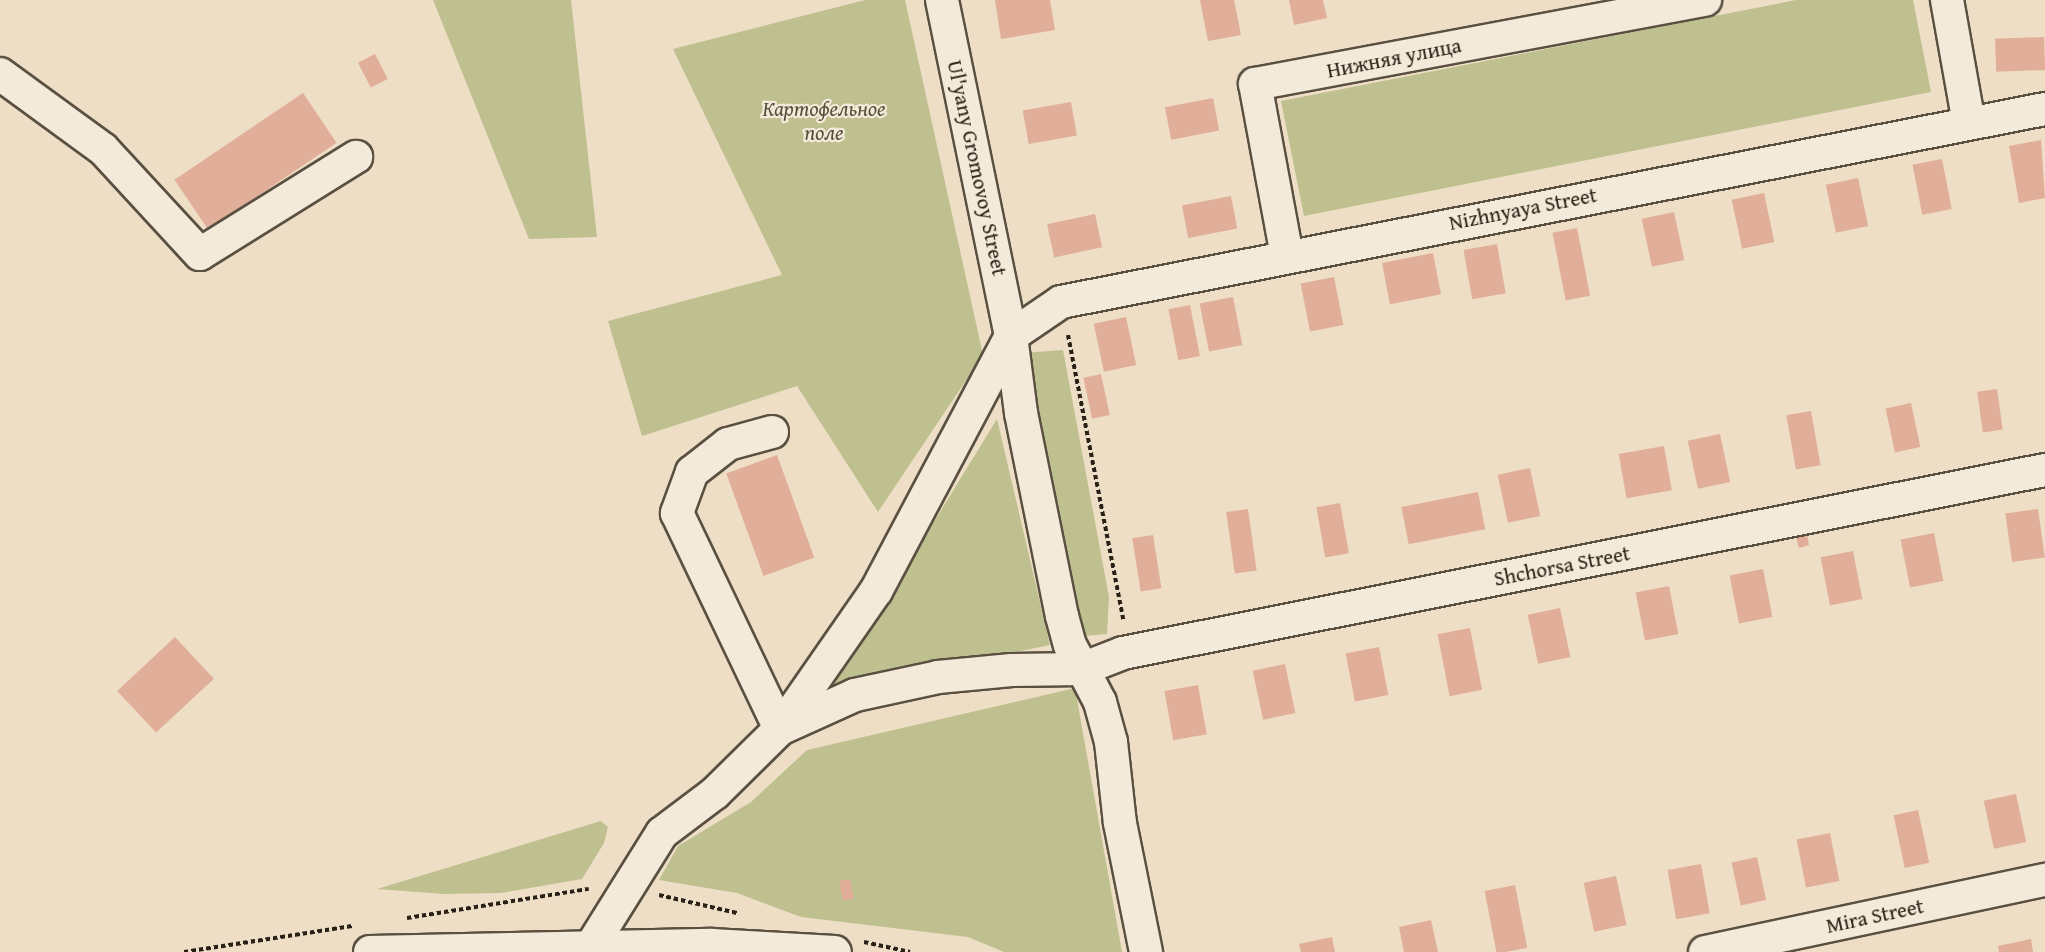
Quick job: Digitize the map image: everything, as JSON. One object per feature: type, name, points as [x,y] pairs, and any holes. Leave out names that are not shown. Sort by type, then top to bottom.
[{"type":"street","name":"Ul'yany Gromovoy Street","points":[[942,0],[1011,336],[1021,413],[1062,616],[1082,669],[1100,702],[1111,742],[1120,823],[1146,952]]},
{"type":"street","name":"Нижняя улица","points":[[1287,256],[1255,84],[1705,0]]},
{"type":"street","points":[[1947,0],[1970,123]]},
{"type":"street","points":[[0,74],[103,149],[200,254],[356,157]]},
{"type":"street","name":"Nizhnyaya Street","points":[[1011,336],[1061,303],[1287,256],[2045,109]]},
{"type":"street","points":[[592,945],[662,833],[716,793],[780,729],[876,591],[1011,336]]},
{"type":"street","points":[[772,432],[728,444],[692,472],[677,513],[780,729]]},
{"type":"street","name":"Shchorsa Street","points":[[1082,669],[1123,653],[2045,470]]},
{"type":"street","points":[[780,729],[855,695],[938,677],[1012,670],[1082,669]]},
{"type":"street","name":"Mira Street","points":[[1705,952],[2045,880]]},
{"type":"street","points":[[370,952],[533,950],[592,945],[795,949],[835,952]]},
{"type":"path","points":[[1061,303],[1124,623],[1123,653]]},
{"type":"green space","points":[[433,0],[571,0],[597,237],[529,239]]},
{"type":"green space","name":"Картофельное поле","points":[[865,0],[905,0],[983,355],[878,512],[797,386],[642,436],[608,321],[782,275],[673,49]]},
{"type":"green space","points":[[1796,0],[1913,0],[1931,92],[1304,216],[1281,101]]},
{"type":"green space","points":[[1063,350],[1109,597],[1107,634],[1084,636],[1022,353]]},
{"type":"green space","points":[[997,419],[1050,645],[831,690]]},
{"type":"green space","points":[[1075,688],[1122,952],[1004,952],[968,937],[801,917],[737,893],[659,880],[678,846],[751,802],[807,750]]},
{"type":"green space","points":[[601,821],[608,827],[604,843],[582,879],[501,893],[444,894],[377,889]]},
{"type":"building","points":[[995,0],[1050,0],[1055,30],[1001,39]]},
{"type":"building","points":[[1200,0],[1234,0],[1241,35],[1208,41]]},
{"type":"building","points":[[1289,0],[1323,0],[1327,18],[1294,25]]},
{"type":"building","points":[[2044,37],[2045,70],[1996,72],[1995,39]]},
{"type":"building","points":[[375,54],[388,79],[371,88],[358,63]]},
{"type":"building","points":[[303,93],[337,143],[208,229],[174,180]]},
{"type":"building","points":[[1213,98],[1219,130],[1171,140],[1165,107]]},
{"type":"building","points":[[1071,102],[1077,135],[1029,144],[1023,111]]},
{"type":"building","points":[[2041,140],[2045,198],[2019,203],[2009,146]]},
{"type":"building","points":[[1942,159],[1952,209],[1922,215],[1913,165]]},
{"type":"building","points":[[1858,178],[1868,226],[1836,233],[1826,185]]},
{"type":"building","points":[[1764,193],[1774,242],[1742,249],[1732,200]]},
{"type":"building","points":[[1231,196],[1237,228],[1188,238],[1182,206]]},
{"type":"building","points":[[1674,212],[1684,260],[1652,267],[1642,219]]},
{"type":"building","points":[[1095,214],[1102,247],[1054,257],[1047,224]]},
{"type":"building","points":[[1577,228],[1590,296],[1566,301],[1552,233]]},
{"type":"building","points":[[1497,244],[1506,293],[1472,299],[1464,250]]},
{"type":"building","points":[[1433,253],[1441,294],[1390,304],[1382,263]]},
{"type":"building","points":[[1334,277],[1343,325],[1310,332],[1301,283]]},
{"type":"building","points":[[1233,297],[1242,345],[1209,352],[1200,303]]},
{"type":"building","points":[[1190,305],[1200,356],[1178,360],[1168,309]]},
{"type":"building","points":[[1126,317],[1136,365],[1104,372],[1094,324]]},
{"type":"building","points":[[1101,374],[1110,415],[1092,419],[1083,378]]},
{"type":"building","points":[[1997,389],[2003,430],[1983,432],[1977,392]]},
{"type":"building","points":[[1911,403],[1920,447],[1895,452],[1886,408]]},
{"type":"building","points":[[1811,411],[1821,465],[1796,470],[1786,415]]},
{"type":"building","points":[[1720,434],[1730,482],[1698,489],[1688,441]]},
{"type":"building","points":[[1664,446],[1672,490],[1627,498],[1619,454]]},
{"type":"building","points":[[777,455],[814,557],[764,576],[726,473]]},
{"type":"building","points":[[1530,468],[1540,516],[1508,523],[1498,475]]},
{"type":"building","points":[[1478,492],[1485,529],[1409,544],[1401,507]]},
{"type":"building","points":[[1340,503],[1349,553],[1325,557],[1316,507]]},
{"type":"building","points":[[1248,509],[1257,570],[1235,573],[1226,512]]},
{"type":"building","points":[[2038,509],[2045,558],[2012,562],[2005,514]]},
{"type":"building","points":[[1934,533],[1943,581],[1910,588],[1901,539]]},
{"type":"building","points":[[1153,535],[1161,588],[1141,592],[1132,538]]},
{"type":"building","points":[[1807,535],[1809,545],[1799,548],[1796,537]]},
{"type":"building","points":[[1853,551],[1862,599],[1830,605],[1821,557]]},
{"type":"building","points":[[1763,569],[1772,617],[1739,624],[1730,575]]},
{"type":"building","points":[[1669,586],[1678,634],[1645,641],[1636,592]]},
{"type":"building","points":[[1560,608],[1570,657],[1538,664],[1528,615]]},
{"type":"building","points":[[1470,628],[1482,690],[1450,696],[1438,634]]},
{"type":"building","points":[[175,637],[214,679],[156,733],[117,691]]},
{"type":"building","points":[[1379,647],[1388,695],[1355,702],[1346,653]]},
{"type":"building","points":[[1285,664],[1295,713],[1263,720],[1253,671]]},
{"type":"building","points":[[1198,685],[1207,734],[1173,740],[1165,691]]},
{"type":"building","points":[[2016,794],[2026,842],[1994,849],[1984,801]]},
{"type":"building","points":[[1918,810],[1929,863],[1905,868],[1894,815]]},
{"type":"building","points":[[1830,833],[1839,881],[1806,888],[1797,839]]},
{"type":"building","points":[[1757,857],[1766,900],[1741,905],[1732,862]]},
{"type":"building","points":[[1701,864],[1710,913],[1676,919],[1668,870]]},
{"type":"building","points":[[1616,876],[1626,925],[1594,932],[1584,883]]},
{"type":"building","points":[[850,879],[854,899],[843,901],[839,881]]},
{"type":"building","points":[[1515,885],[1527,948],[1496,952],[1485,891]]},
{"type":"building","points":[[1431,920],[1438,952],[1404,952],[1399,927]]},
{"type":"building","points":[[1332,937],[1335,952],[1301,952],[1299,944]]},
{"type":"building","points":[[2031,939],[2033,952],[1999,952],[1998,946]]}]
